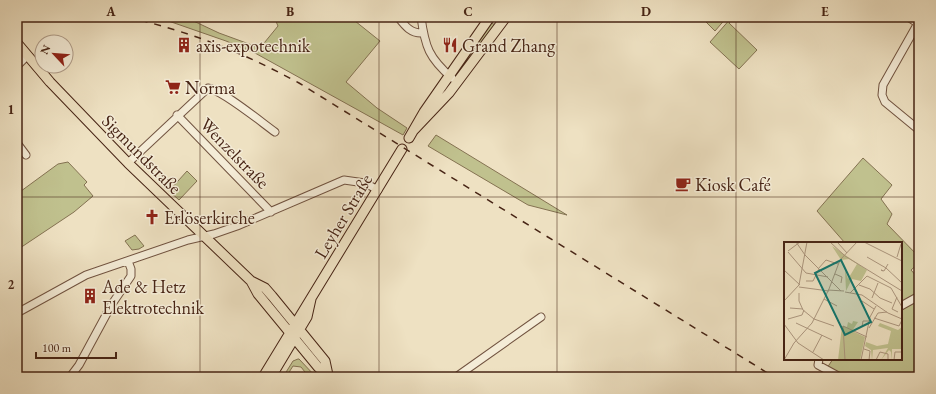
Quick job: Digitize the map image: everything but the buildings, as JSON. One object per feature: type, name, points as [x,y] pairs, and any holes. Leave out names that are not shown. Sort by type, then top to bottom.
[{"type":"main road","points":[[490,17],[449,76],[411,135],[456,82],[506,17]]},
{"type":"main road","name":"Sigmundstraße","points":[[17,43],[27,56],[128,163],[251,280],[265,288],[325,361],[329,376]]},
{"type":"main road","name":"Leyher Straße","points":[[271,377],[311,299],[402,149]]},
{"type":"main road","name":"Sigmundstraße","points":[[251,280],[258,294],[318,367],[329,376]]},
{"type":"main road","name":"Leyher Straße","points":[[263,377],[292,335]]},
{"type":"street","points":[[398,17],[410,30],[416,34],[423,33]]},
{"type":"street","points":[[420,17],[430,56],[456,82]]},
{"type":"street","points":[[908,17],[919,23],[883,85],[882,94],[885,102],[919,130]]},
{"type":"street","points":[[17,66],[27,56]]},
{"type":"street","points":[[128,163],[177,115],[205,90],[211,88],[275,132]]},
{"type":"street","name":"Wenzelstraße","points":[[177,115],[271,212]]},
{"type":"street","points":[[17,143],[26,154]]},
{"type":"street","points":[[17,313],[74,280],[204,236],[225,231],[344,180],[365,183],[378,190]]},
{"type":"street","points":[[70,377],[79,365],[112,304],[131,276],[131,269],[128,261]]},
{"type":"street","points":[[902,305],[919,296]]},
{"type":"street","points":[[456,377],[541,317]]},
{"type":"street","points":[[818,362],[840,377]]},
{"type":"green space","points":[[157,17],[185,17],[219,33],[260,48],[278,26],[274,17],[350,17],[380,41],[346,82],[377,108],[407,128],[403,135],[255,53],[226,41]]},
{"type":"green space","points":[[701,17],[727,17],[715,31]]},
{"type":"green space","points":[[732,17],[734,17],[729,23],[757,50],[739,69],[710,42]]},
{"type":"green space","points":[[491,23],[496,25],[463,70],[457,72]]},
{"type":"green space","points":[[436,135],[567,215],[528,205],[428,146]]},
{"type":"green space","points":[[863,158],[892,185],[881,199],[892,214],[887,224],[919,257],[919,263],[911,270],[919,279],[919,294],[902,303],[902,242],[844,242],[817,211]]},
{"type":"green space","points":[[68,162],[87,182],[84,185],[93,196],[74,212],[17,250],[17,194],[58,164]]},
{"type":"green space","points":[[187,171],[197,181],[179,200],[169,191]]},
{"type":"green space","points":[[135,235],[144,246],[139,249],[132,250],[125,241]]},
{"type":"green space","points":[[919,299],[919,377],[821,377],[832,360],[902,360],[902,308]]},
{"type":"green space","points":[[298,359],[316,377],[309,377],[301,367],[293,366],[286,377],[283,377],[293,361]]},
{"type":"railway","points":[[127,17],[173,29],[216,44],[236,52],[299,83],[774,377]]},
{"type":"place","name":"axis-expotechnik","points":[[184,45]]},
{"type":"place","name":"Grand Zhang","points":[[450,45]]},
{"type":"place","name":"Norma","points":[[173,87]]},
{"type":"place","name":"Kiosk Café","points":[[683,184]]},
{"type":"place","name":"Erlöserkirche","points":[[152,217]]},
{"type":"place","name":"Ade & Hetz Elektrotechnik","points":[[90,296]]}]
